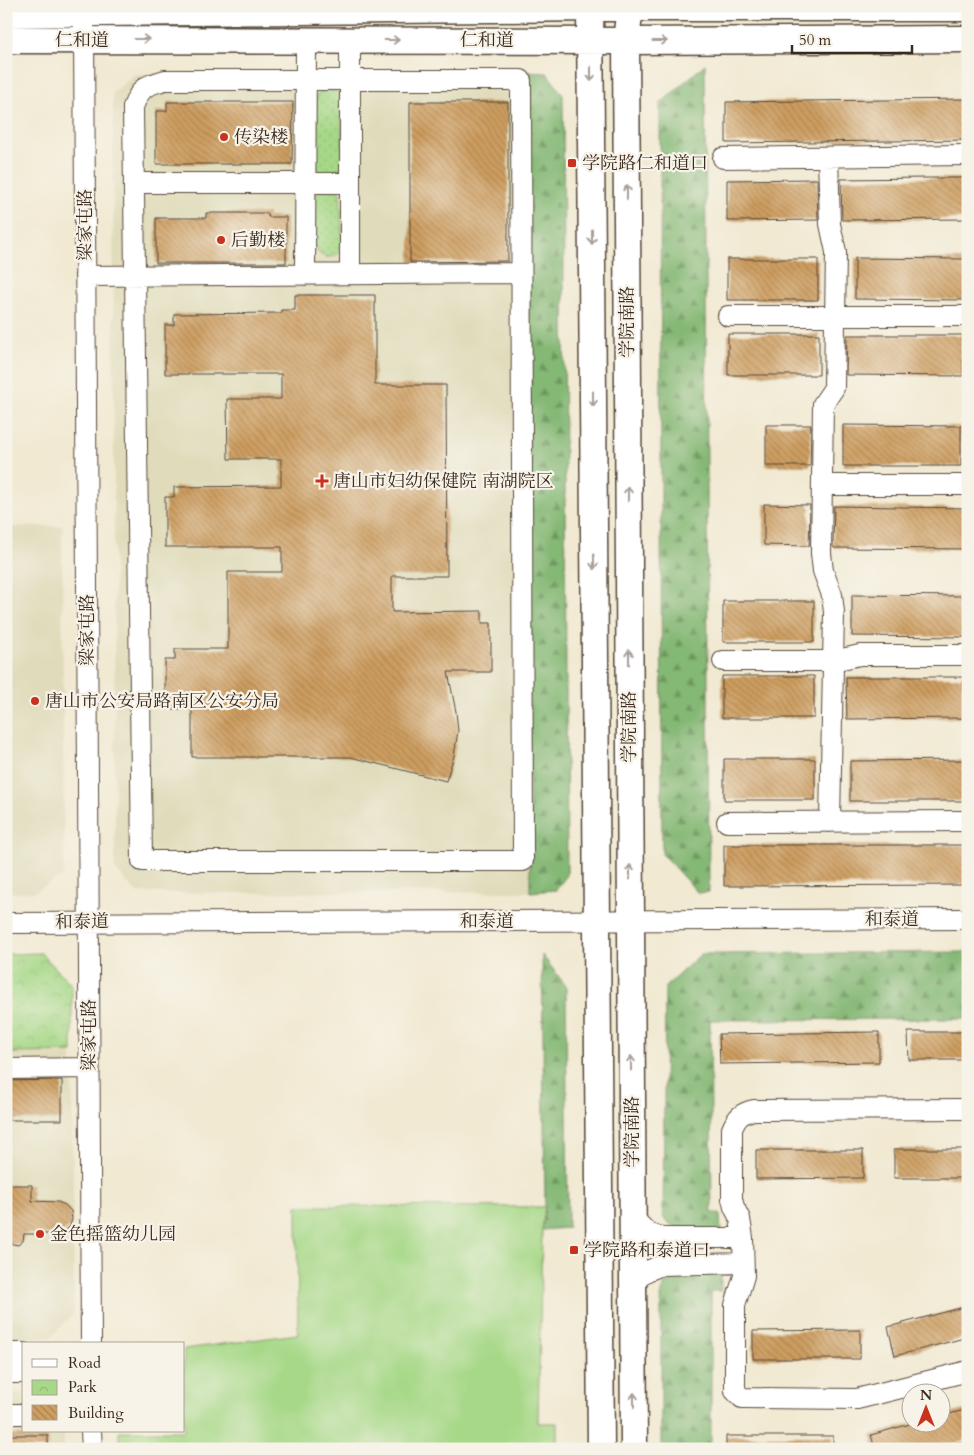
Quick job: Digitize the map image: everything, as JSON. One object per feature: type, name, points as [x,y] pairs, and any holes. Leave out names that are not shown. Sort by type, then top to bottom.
[{"type":"main road","name":"学院南路","points":[[590,7],[601,1449]]},
{"type":"main road","name":"学院南路","points":[[630,7],[626,41],[634,1449]]},
{"type":"main road","name":"仁和道","points":[[6,14],[84,10],[404,8],[968,8]]},
{"type":"main road","name":"仁和道","points":[[6,40],[626,41],[968,39]]},
{"type":"street","name":"梁家屯路","points":[[84,10],[91,1342]]},
{"type":"street","points":[[304,275],[306,40]]},
{"type":"street","points":[[350,40],[350,274]]},
{"type":"street","points":[[165,80],[306,80],[521,80],[523,861],[142,862],[133,107],[139,92],[150,84],[165,80]]},
{"type":"street","points":[[723,158],[968,155]]},
{"type":"street","points":[[828,156],[830,224],[836,252],[834,388],[823,404],[821,553],[823,571],[832,595],[834,612],[830,822]]},
{"type":"street","points":[[134,183],[350,183]]},
{"type":"street","points":[[85,276],[521,273]]},
{"type":"street","points":[[728,316],[968,316]]},
{"type":"street","points":[[822,485],[968,485]]},
{"type":"street","points":[[723,661],[833,661],[860,655],[968,654]]},
{"type":"street","points":[[727,822],[968,821]]},
{"type":"street","name":"和泰道","points":[[6,923],[968,919]]},
{"type":"street","points":[[6,1069],[89,1068]]},
{"type":"street","points":[[968,1109],[754,1110],[742,1113],[732,1129],[732,1199],[740,1219],[743,1238],[744,1276],[735,1305],[735,1391],[742,1398],[857,1399],[968,1371]]},
{"type":"street","points":[[632,1218],[648,1233],[662,1238],[743,1238]]},
{"type":"street","points":[[633,1280],[662,1264],[743,1264]]},
{"type":"street","points":[[6,1353],[22,1353]]},
{"type":"street","points":[[6,1373],[22,1373]]},
{"type":"street","points":[[6,1414],[22,1414]]},
{"type":"street","points":[[92,1432],[92,1449]]},
{"type":"shaded area","name":"唐山市妇幼保健院 南湖院区","points":[[528,72],[530,892],[137,893],[115,869],[113,93],[135,74]]},
{"type":"shaded area","name":"唐山市公安局路南区公安分局","points":[[62,526],[64,875],[34,892],[6,893],[6,527]]},
{"type":"shaded area","name":"金色摇篮幼儿园","points":[[72,1052],[74,1313],[50,1338],[6,1338],[6,1053]]},
{"type":"shaded area","points":[[22,1393],[22,1432],[64,1432],[64,1449],[6,1449],[6,1394]]},
{"type":"green space","points":[[705,64],[709,892],[698,893],[662,854],[660,104]]},
{"type":"green space","points":[[528,72],[547,73],[563,95],[567,875],[556,890],[530,892]]},
{"type":"green space","points":[[329,89],[341,95],[343,167],[339,173],[319,174],[315,168],[314,102],[319,93]]},
{"type":"green space","points":[[321,189],[335,189],[340,193],[343,248],[336,255],[329,257],[321,255],[314,248],[313,200]]},
{"type":"green space","points":[[968,952],[968,1019],[710,1020],[712,1213],[720,1213],[721,1234],[689,1231],[674,1227],[668,1223],[663,1217],[665,987],[701,954]]},
{"type":"green space","points":[[41,953],[72,985],[72,1052],[6,1053],[6,954]]},
{"type":"green space","points":[[542,955],[566,986],[568,1228],[542,1230],[545,1207]]},
{"type":"green space","points":[[297,1206],[545,1207],[542,1230],[538,1423],[557,1423],[557,1449],[119,1449],[119,1432],[185,1432],[185,1349],[298,1334]]},
{"type":"green space","points":[[721,1271],[721,1291],[711,1291],[711,1449],[661,1449],[661,1291],[665,1285],[677,1277],[678,1272]]},
{"type":"building","points":[[968,99],[968,140],[726,143],[726,102]]},
{"type":"building","name":"传染楼","points":[[167,102],[293,102],[292,164],[156,164],[156,111],[167,111]]},
{"type":"building","points":[[410,102],[508,102],[508,261],[410,262]]},
{"type":"building","points":[[968,178],[968,219],[842,220],[841,179]]},
{"type":"building","points":[[817,179],[818,220],[727,221],[727,180]]},
{"type":"building","name":"后勤楼","points":[[206,213],[268,213],[268,217],[286,217],[286,263],[156,263],[156,218],[206,218]]},
{"type":"building","points":[[855,258],[967,259],[967,300],[855,299]]},
{"type":"building","points":[[727,259],[818,259],[818,300],[727,300]]},
{"type":"building","points":[[295,295],[375,295],[375,385],[446,385],[447,576],[392,576],[392,612],[482,611],[482,623],[491,623],[491,672],[448,672],[458,731],[454,756],[446,781],[350,757],[192,757],[192,709],[165,709],[165,660],[175,660],[175,649],[228,649],[228,572],[282,572],[282,547],[165,547],[165,497],[174,497],[174,487],[281,486],[281,459],[228,459],[227,399],[281,399],[281,374],[165,374],[165,325],[174,325],[174,314],[281,313],[281,310],[295,310]]},
{"type":"building","points":[[728,334],[819,334],[819,375],[728,375]]},
{"type":"building","points":[[847,335],[963,335],[963,376],[846,375]]},
{"type":"building","points":[[766,425],[811,425],[810,466],[766,466]]},
{"type":"building","points":[[843,425],[961,426],[961,466],[843,466]]},
{"type":"building","points":[[764,504],[810,505],[809,546],[764,545]]},
{"type":"building","points":[[834,506],[968,508],[968,549],[834,548]]},
{"type":"building","points":[[852,595],[966,596],[966,637],[852,636]]},
{"type":"building","points":[[723,601],[814,601],[814,642],[723,642]]},
{"type":"building","points":[[722,676],[814,676],[814,718],[722,718]]},
{"type":"building","points":[[846,677],[963,677],[964,718],[847,719]]},
{"type":"building","points":[[724,759],[815,759],[815,800],[724,800]]},
{"type":"building","points":[[968,760],[968,801],[850,801],[850,761]]},
{"type":"building","points":[[724,845],[968,845],[968,885],[724,886]]},
{"type":"building","points":[[879,1032],[879,1062],[720,1064],[719,1034]]},
{"type":"building","points":[[908,1032],[968,1032],[968,1060],[909,1060]]},
{"type":"building","points":[[62,1080],[62,1120],[6,1120],[6,1081]]},
{"type":"building","points":[[894,1149],[968,1149],[968,1178],[894,1178]]},
{"type":"building","points":[[756,1150],[863,1150],[863,1178],[756,1179]]},
{"type":"building","points":[[6,1185],[32,1185],[32,1201],[58,1202],[65,1205],[71,1211],[72,1219],[70,1226],[65,1231],[57,1234],[24,1234],[23,1241],[18,1245],[8,1243],[6,1239]]},
{"type":"building","points":[[968,1306],[968,1337],[895,1356],[888,1327]]},
{"type":"building","points":[[860,1330],[860,1359],[753,1359],[753,1331]]},
{"type":"building","points":[[968,1409],[968,1440],[934,1449],[875,1449],[871,1435],[902,1426],[902,1432],[952,1432],[952,1413]]},
{"type":"building","points":[[6,1435],[48,1435],[48,1449],[6,1449]]},
{"type":"building","points":[[726,1436],[833,1436],[833,1449],[726,1449]]},
{"type":"place","name":"传染楼","points":[[224,137]]},
{"type":"place","name":"学院路仁和道口","points":[[572,163]]},
{"type":"place","name":"后勤楼","points":[[221,240]]},
{"type":"place","name":"唐山市妇幼保健院 南湖院区","points":[[322,481]]},
{"type":"place","name":"唐山市公安局路南区公安分局","points":[[35,701]]},
{"type":"place","name":"金色摇篮幼儿园","points":[[40,1234]]},
{"type":"place","name":"学院路和泰道口","points":[[574,1250]]}]
